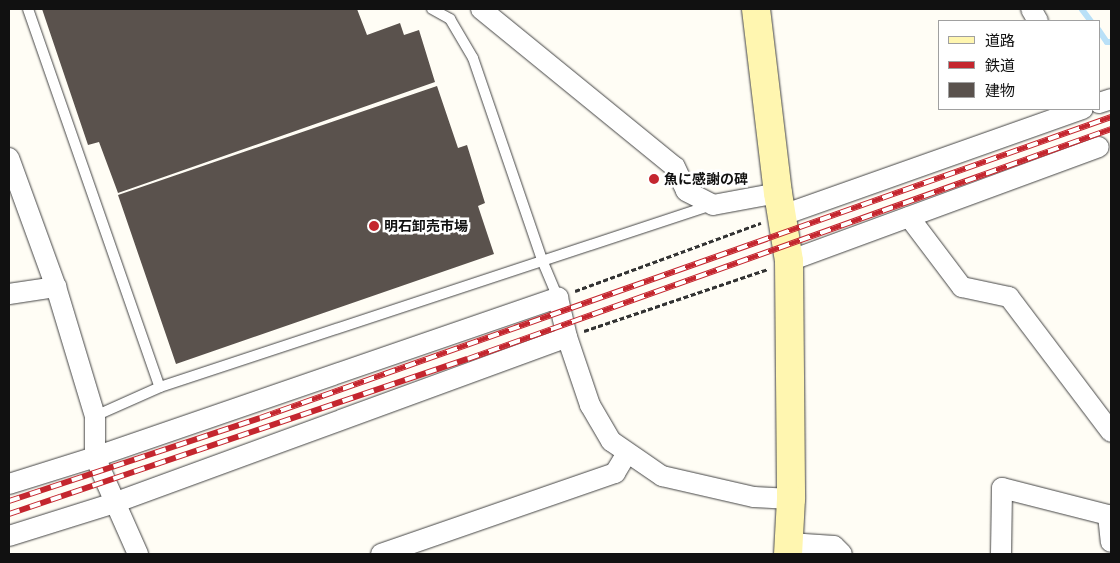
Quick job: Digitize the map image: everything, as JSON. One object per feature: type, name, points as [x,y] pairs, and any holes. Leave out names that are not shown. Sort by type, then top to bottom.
[{"type":"street","points":[[481,9],[675,167],[686,191],[713,205],[781,204],[1080,110]]},
{"type":"street","points":[[756,9],[790,261],[791,499],[788,549],[834,546],[842,554]]},
{"type":"street","points":[[1031,9],[1037,20]]},
{"type":"street","points":[[790,261],[1099,147]]},
{"type":"street","points":[[9,158],[56,287],[95,416],[95,457],[138,554]]},
{"type":"street","points":[[909,217],[962,287],[1009,297],[1111,432]]},
{"type":"street","points":[[9,294],[56,287]]},
{"type":"street","points":[[9,484],[95,457],[558,298],[567,337],[590,405],[611,441],[662,476],[754,497],[791,499]]},
{"type":"street","points":[[9,536],[114,503],[567,337]]},
{"type":"street","points":[[380,554],[615,473],[627,452]]},
{"type":"street","points":[[1002,554],[1002,488],[1108,515],[1111,542]]},
{"type":"lane","points":[[28,9],[160,387]]},
{"type":"lane","points":[[432,9],[450,19],[473,58],[542,260],[558,298]]},
{"type":"lane","points":[[95,416],[160,387],[713,205]]},
{"type":"path","points":[[558,298],[781,204]]},
{"type":"path","points":[[567,337],[790,261]]},
{"type":"building","points":[[42,9],[357,9],[367,35],[400,23],[404,35],[419,30],[435,82],[118,193],[99,142],[88,145]]},
{"type":"building","points":[[437,86],[458,148],[467,145],[485,203],[478,206],[494,254],[176,364],[118,195]]},
{"type":"waterway","points":[[1082,9],[1090,20]]},
{"type":"waterway","points":[[1100,32],[1107,42],[1111,42]]},
{"type":"railway","points":[[9,501],[260,418],[1111,117]]},
{"type":"railway","points":[[9,514],[468,359],[1111,129]]},
{"type":"place","name":"魚に感謝の碑","points":[[654,179]]},
{"type":"place","name":"明石卸売市場","points":[[374,226]]}]
